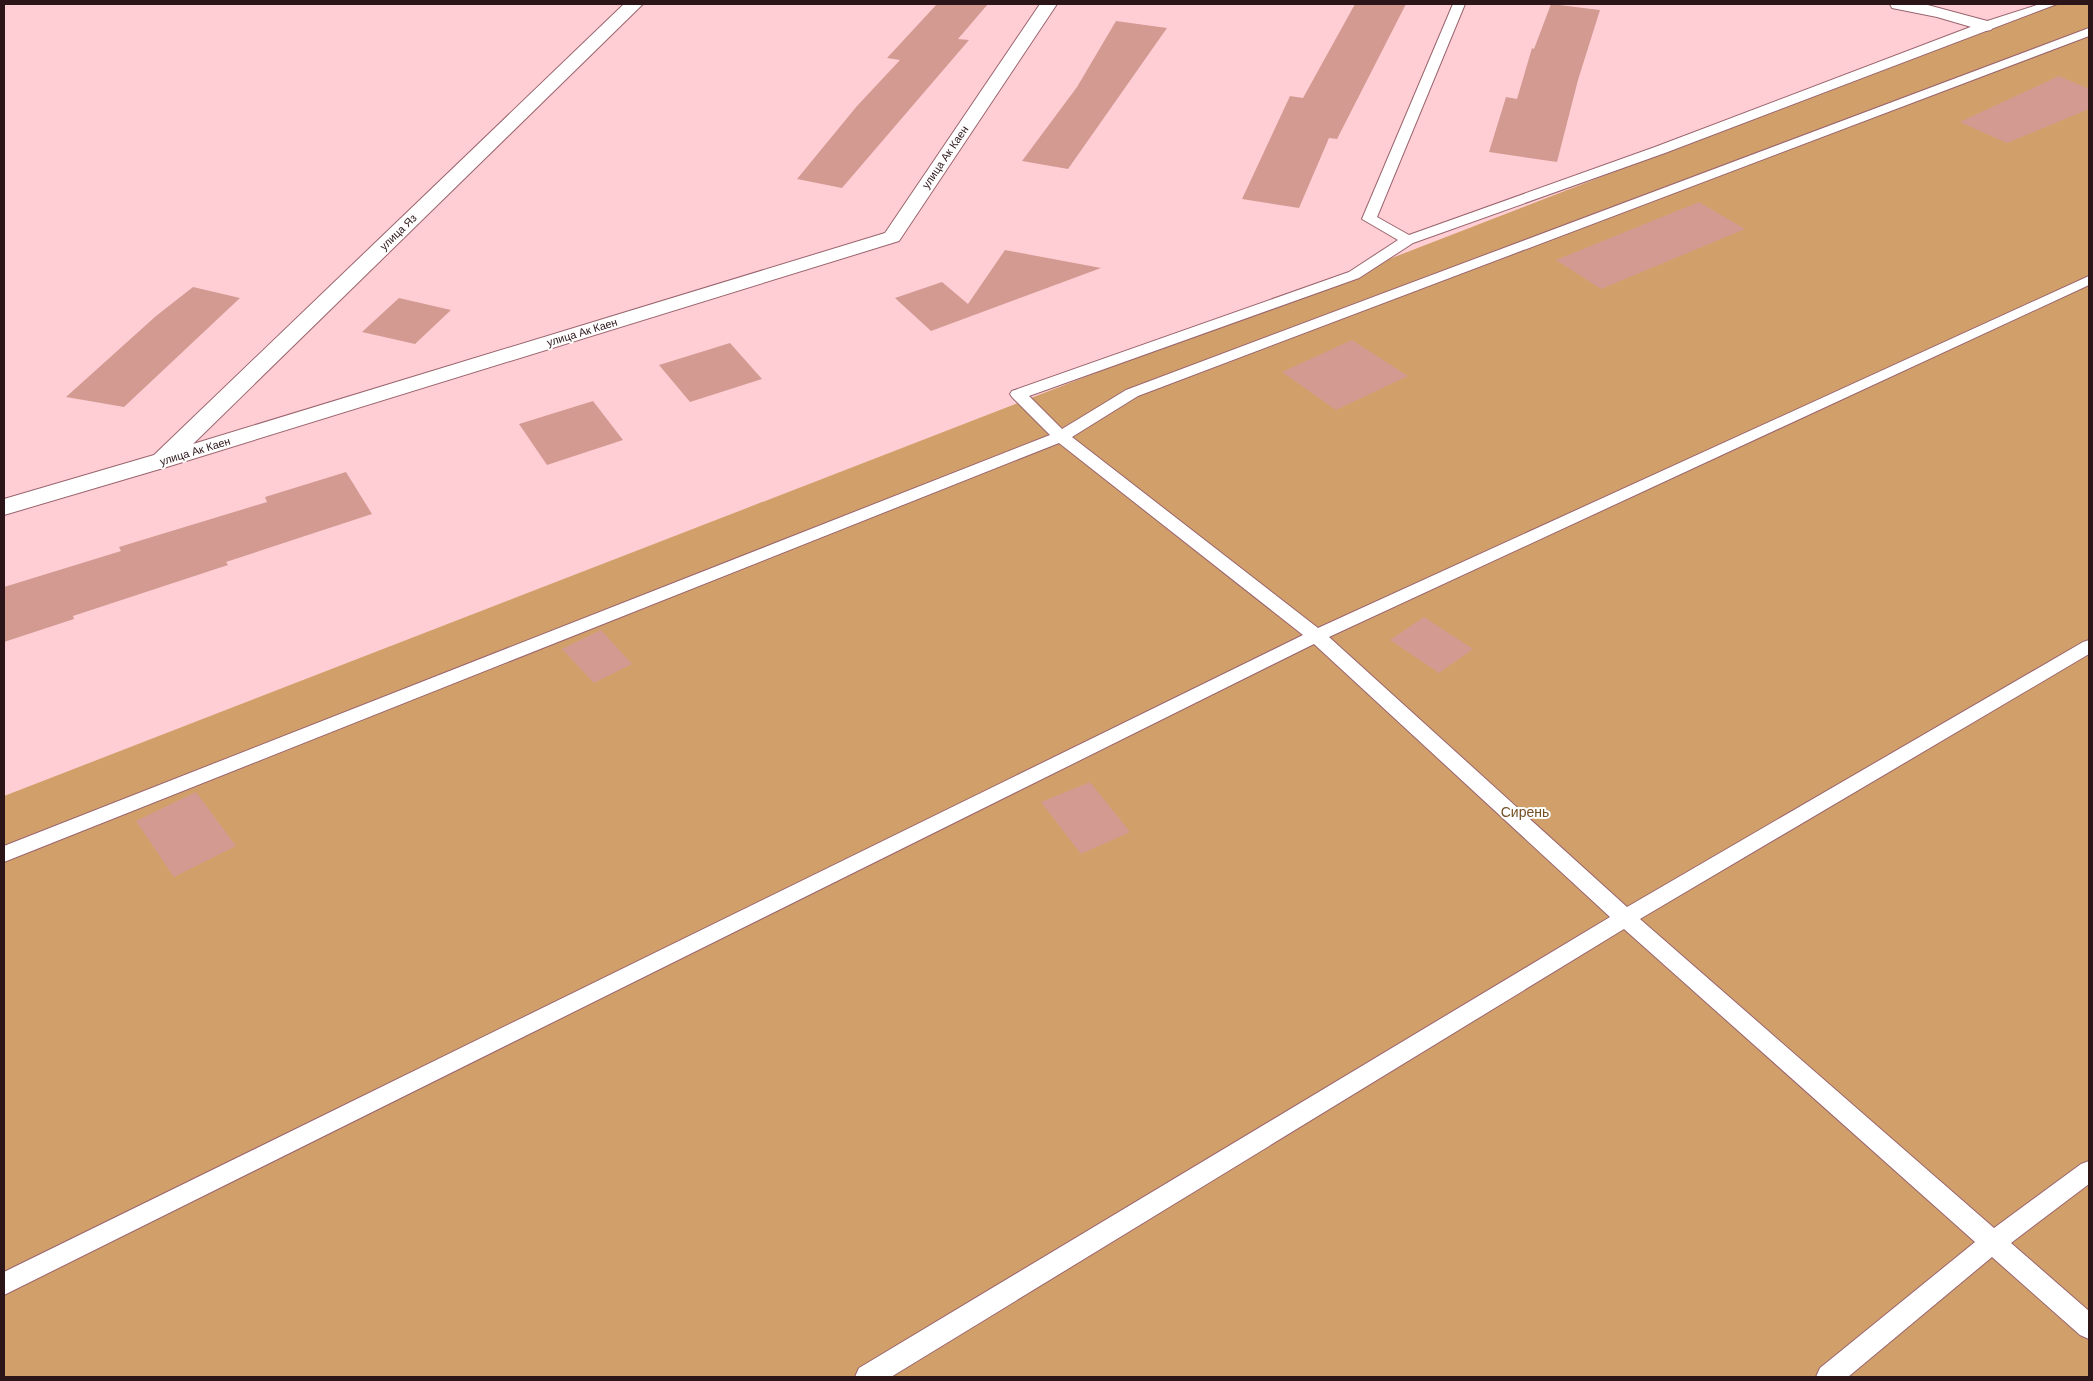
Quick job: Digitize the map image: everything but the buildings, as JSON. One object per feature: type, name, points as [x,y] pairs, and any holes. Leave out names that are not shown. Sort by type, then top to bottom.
[{"type":"street","name":"улица Яз","points":[[161,461],[634,4]]},
{"type":"street","name":"улица Ак Каен","points":[[4,506],[161,461],[892,237],[1048,4]]},
{"type":"street","points":[[1898,4],[1940,12],[1985,26]]},
{"type":"lane","points":[[1408,240],[1368,219],[1459,4]]},
{"type":"lane","points":[[2051,4],[1985,26],[1660,150],[1408,240],[1354,275],[1018,394],[1061,438],[1316,636],[1625,918],[2089,1328]]},
{"type":"lane","points":[[4,854],[1061,438],[1132,393],[2089,32]]},
{"type":"lane","points":[[4,1284],[1316,636],[2089,280]]},
{"type":"lane","points":[[868,1377],[1625,918],[2089,646]]},
{"type":"lane","points":[[1829,1377],[1993,1242],[2089,1171]]},
{"type":"green space","name":"Сирень","points":[[2047,4],[2089,4],[2089,1377],[4,1377],[4,796]]}]
